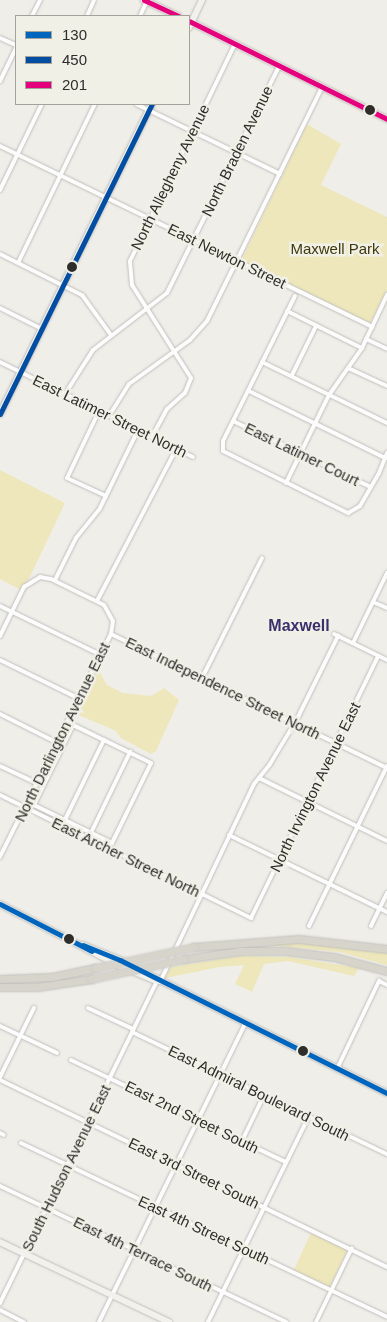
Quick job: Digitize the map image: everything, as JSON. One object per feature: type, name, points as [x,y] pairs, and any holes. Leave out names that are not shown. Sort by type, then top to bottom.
[{"type":"highway","points":[[0,979],[52,977],[194,947],[299,939],[387,949]]},
{"type":"highway","points":[[0,987],[37,987],[91,978],[184,958],[240,951],[286,951],[334,956],[387,971]]},
{"type":"main road","points":[[202,0],[190,24],[387,118]]},
{"type":"main road","points":[[146,1],[176,15]]},
{"type":"main road","points":[[0,414],[150,107]]},
{"type":"main road","points":[[0,904],[83,945],[118,965],[158,982],[387,1093]]},
{"type":"main road","points":[[0,1242],[169,1322]]},
{"type":"street","points":[[32,15],[40,0]]},
{"type":"street","points":[[87,15],[94,0]]},
{"type":"street","points":[[140,15],[146,1]]},
{"type":"street","points":[[0,38],[15,46]]},
{"type":"street","name":"North Allegheny Avenue","points":[[152,436],[163,413],[184,395],[191,383],[189,372],[132,285],[129,265],[149,218],[235,44]]},
{"type":"street","points":[[0,81],[15,49]]},
{"type":"street","name":"North Braden Avenue","points":[[148,310],[167,293],[279,66]]},
{"type":"street","points":[[109,416],[129,384],[197,333],[207,321],[322,87]]},
{"type":"street","points":[[0,190],[42,105]]},
{"type":"street","points":[[18,263],[95,105]]},
{"type":"street","points":[[150,107],[192,132],[280,174]]},
{"type":"street","name":"East Newton Street","points":[[0,146],[372,327]]},
{"type":"street","points":[[0,254],[63,285],[86,299],[111,335]]},
{"type":"street","points":[[286,483],[329,395],[362,348],[387,295]]},
{"type":"street","points":[[295,296],[223,441],[225,453],[348,513],[360,506],[387,453]]},
{"type":"street","points":[[0,308],[42,329]]},
{"type":"street","points":[[65,394],[88,355],[111,335],[148,310]]},
{"type":"street","points":[[287,311],[362,348]]},
{"type":"street","points":[[292,375],[316,326]]},
{"type":"street","points":[[366,339],[387,349]]},
{"type":"street","name":"East Latimer Street North","points":[[0,362],[193,457]]},
{"type":"street","points":[[262,362],[387,423]]},
{"type":"street","points":[[348,368],[387,386]]},
{"type":"street","points":[[248,392],[385,458]]},
{"type":"street","points":[[100,411],[67,478],[106,496]]},
{"type":"street","name":"East Latimer Court","points":[[233,421],[371,487]]},
{"type":"street","points":[[0,636],[29,582],[43,577],[55,580],[76,538],[106,496],[138,430]]},
{"type":"street","points":[[97,601],[176,449]]},
{"type":"street","points":[[202,678],[262,558]]},
{"type":"street","points":[[387,573],[352,643],[387,660]]},
{"type":"street","name":"East Independence Street North","points":[[55,580],[97,601],[111,614],[111,634],[387,767]]},
{"type":"street","points":[[373,602],[387,608]]},
{"type":"street","points":[[0,606],[99,654]]},
{"type":"street","name":"North Darlington Avenue East","points":[[0,857],[1,851],[99,654],[111,634]]},
{"type":"street","name":"South Hudson Avenue East","points":[[0,1303],[202,894],[229,835],[259,778],[295,723],[336,635],[352,643]]},
{"type":"street","name":"North Irvington Avenue East","points":[[251,918],[378,656]]},
{"type":"street","points":[[0,660],[78,698]]},
{"type":"street","points":[[0,714],[56,742]]},
{"type":"street","name":"North Darlington Avenue East","points":[[34,805],[73,725],[104,740]]},
{"type":"street","points":[[62,826],[104,740],[130,752],[88,839]]},
{"type":"street","name":"East Archer Street North","points":[[28,800],[34,805],[112,843],[151,763],[130,752]]},
{"type":"street","points":[[0,766],[36,783]]},
{"type":"street","points":[[309,926],[387,767]]},
{"type":"street","points":[[259,778],[387,841]]},
{"type":"street","name":"East Archer Street North","points":[[0,795],[251,918]]},
{"type":"street","points":[[229,835],[387,912]]},
{"type":"street","points":[[371,926],[387,893]]},
{"type":"street","points":[[336,1069],[379,982],[387,985]]},
{"type":"street","points":[[0,1078],[34,1008]]},
{"type":"street","name":"East Admiral Boulevard South","points":[[88,1008],[264,1096],[387,1154]]},
{"type":"street","points":[[99,1322],[245,1024]]},
{"type":"street","points":[[0,1026],[57,1053]]},
{"type":"street","name":"East 2nd Street South","points":[[71,1060],[286,1162]]},
{"type":"street","name":"East 3rd Street South","points":[[0,1078],[352,1248],[387,1267]]},
{"type":"street","points":[[242,1141],[264,1096]]},
{"type":"street","points":[[208,1322],[309,1116]]},
{"type":"street","name":"East 4th Street South","points":[[21,1143],[387,1317]]},
{"type":"street","name":"East 4th Terrace South","points":[[0,1186],[286,1322]]},
{"type":"street","points":[[316,1322],[352,1248]]},
{"type":"street","points":[[0,1310],[24,1322]]},
{"type":"green space","name":"Maxwell Park","points":[[307,124],[341,144],[321,185],[387,217],[387,290],[370,323],[241,261]]},
{"type":"green space","points":[[0,470],[65,503],[29,579],[21,590],[0,579]]},
{"type":"green space","points":[[96,666],[107,685],[123,693],[151,696],[164,688],[179,700],[156,751],[151,754],[121,738],[116,731],[74,713]]},
{"type":"green space","points":[[297,942],[387,953],[387,965],[340,952],[257,944]]},
{"type":"green space","points":[[240,956],[290,957],[359,968],[354,976],[288,961],[264,964],[252,992],[235,984],[244,965],[220,967],[165,978],[171,967]]},
{"type":"green space","points":[[311,1233],[347,1250],[330,1287],[294,1270]]},
{"type":"transit line","name":"201","points":[[144,0],[176,15]]},
{"type":"transit line","name":"201","points":[[190,21],[387,119]]},
{"type":"transit line","name":"450","points":[[0,414],[152,105]]},
{"type":"transit line","name":"130","points":[[0,904],[92,951]]},
{"type":"transit line","name":"130","points":[[83,945],[120,960],[387,1093]]},
{"type":"district","name":"Maxwell","points":[[299,626]]}]
